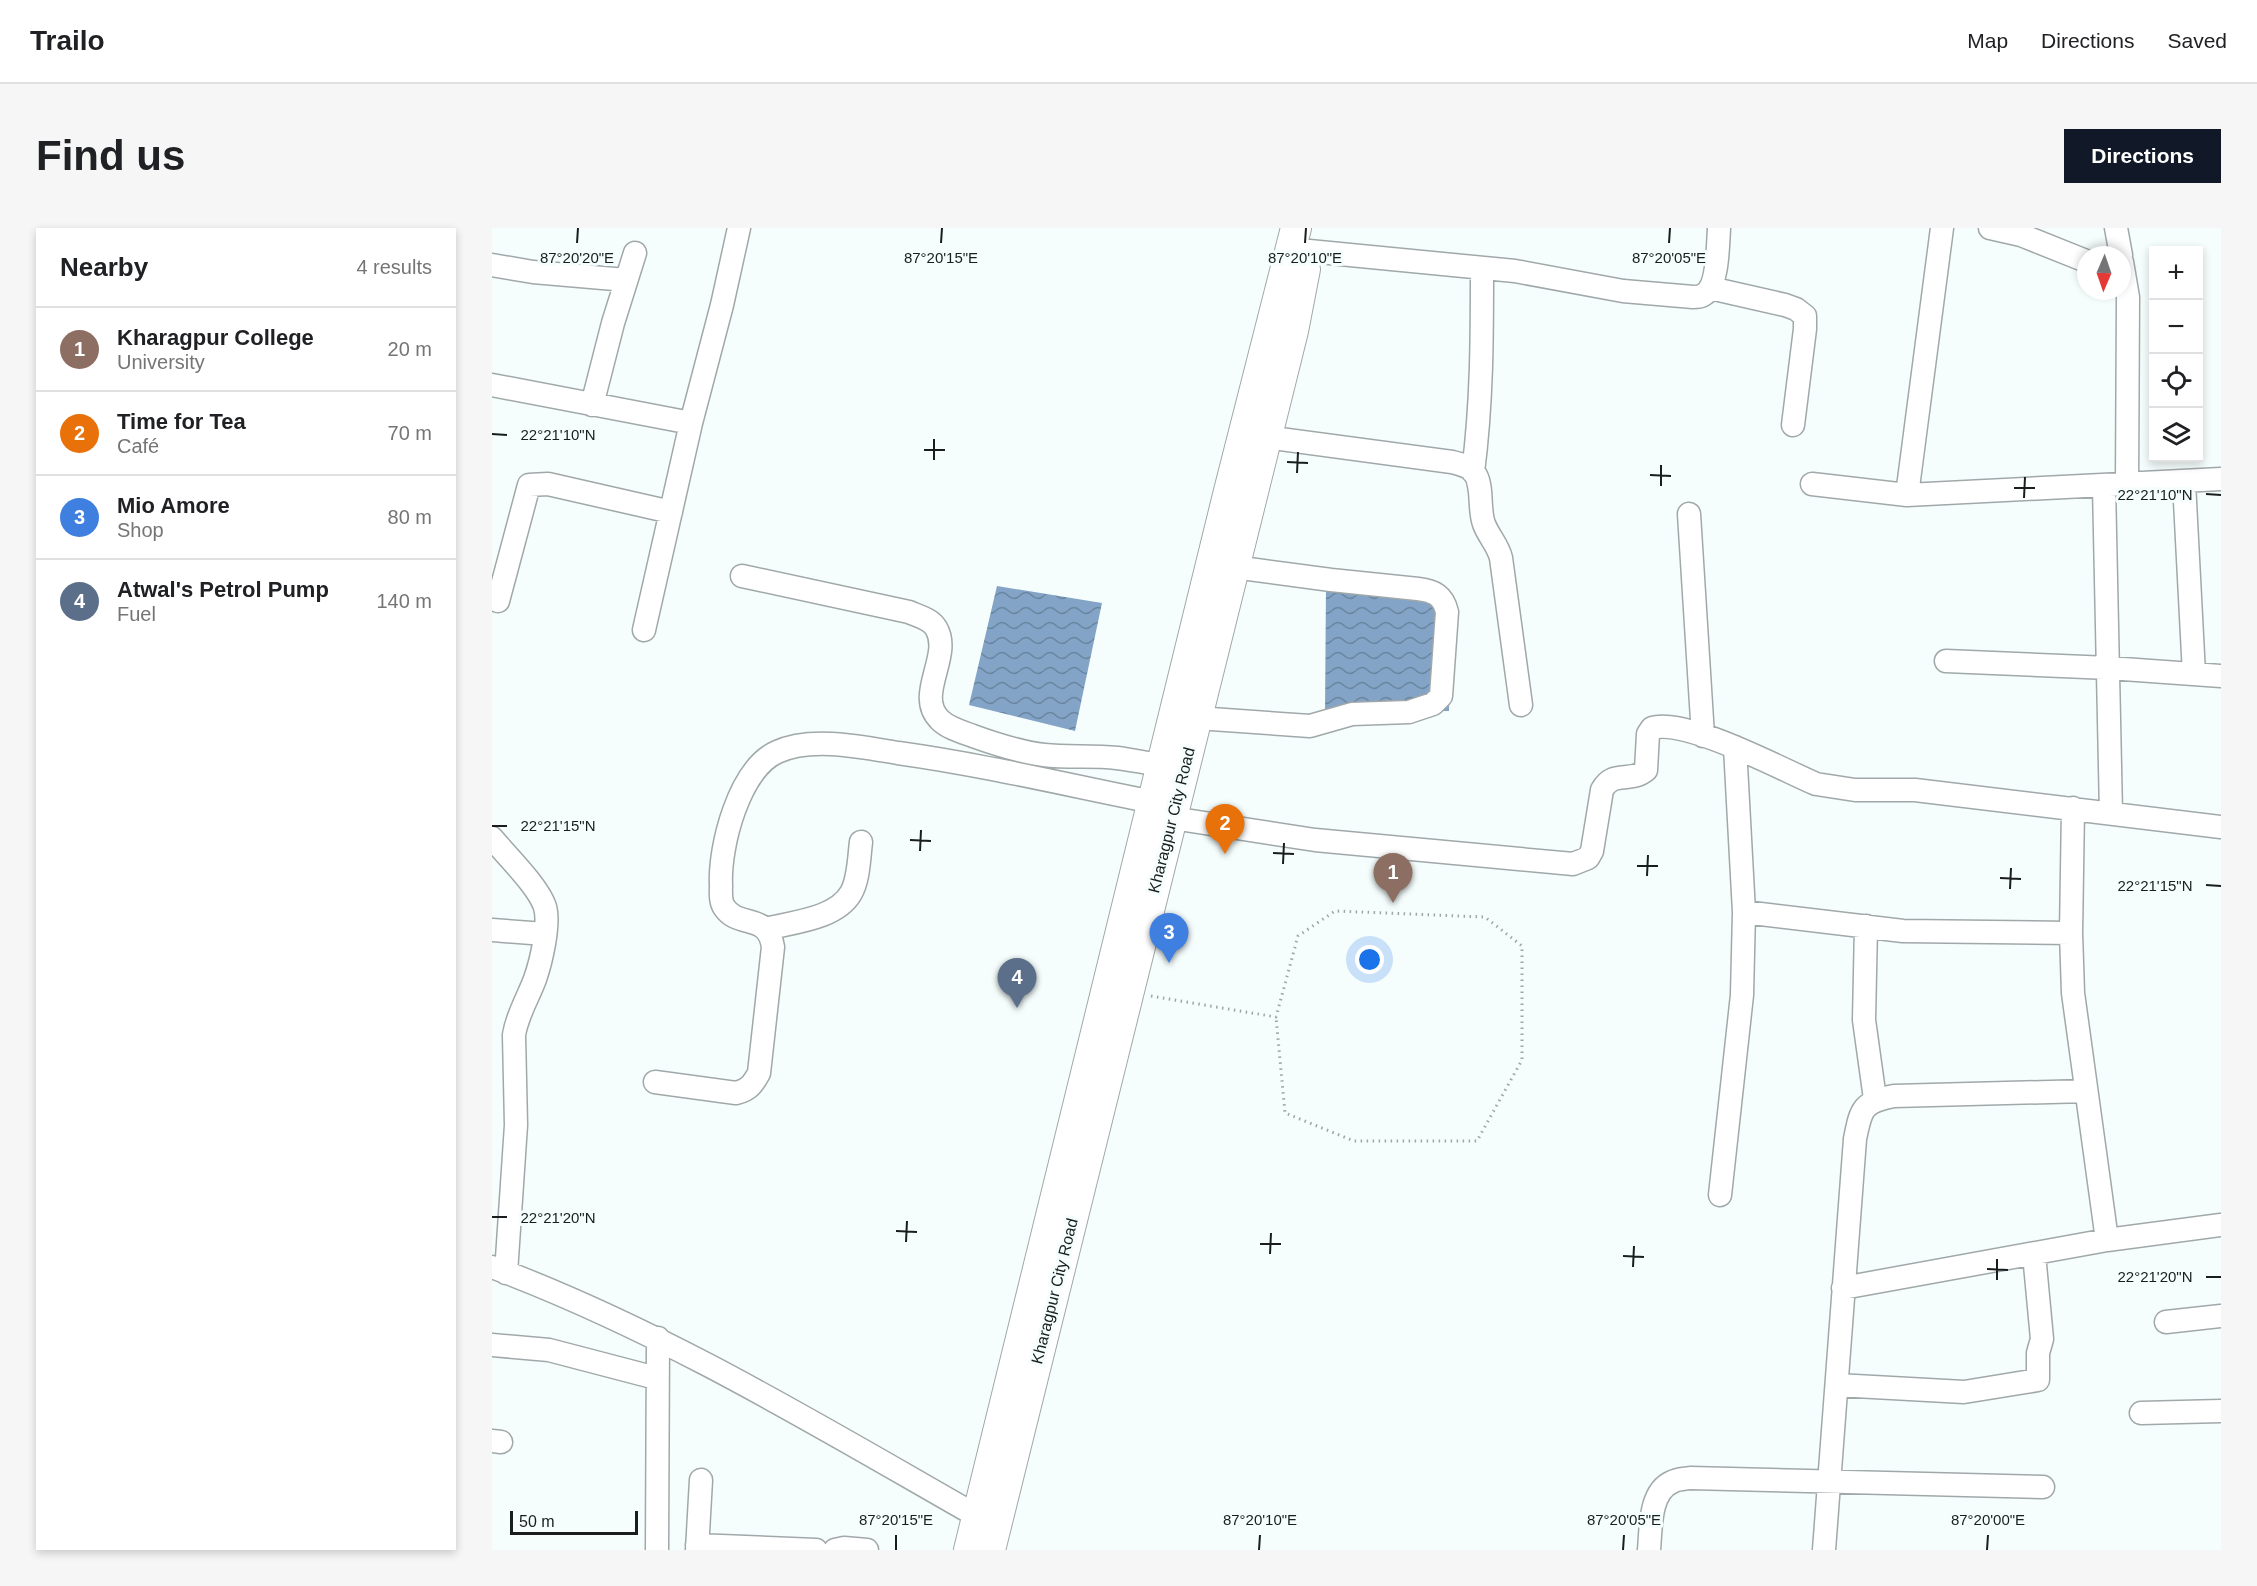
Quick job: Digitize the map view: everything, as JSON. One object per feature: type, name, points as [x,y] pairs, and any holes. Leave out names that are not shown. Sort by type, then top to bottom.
[{"type":"main road","name":"Kharagpur City Road","points":[[990,1550],[1129,993],[1162,810],[1197,718],[1293,331],[1306,236]]},
{"type":"main road","points":[[969,1550],[1162,810],[1162,765],[1306,236]]},
{"type":"street","points":[[644,630],[691,423],[722,305],[739,228]]},
{"type":"street","points":[[1306,236],[1623,291],[1693,297],[1704,295],[1710,288],[1715,274],[1719,228]]},
{"type":"street","points":[[1907,495],[1942,228]]},
{"type":"street","points":[[1990,228],[2021,235],[2077,257]]},
{"type":"street","points":[[2116,228],[2119,246]]},
{"type":"street","points":[[592,405],[635,253]]},
{"type":"street","points":[[492,265],[533,272],[626,280]]},
{"type":"street","points":[[1473,472],[1480,420],[1482,375],[1482,268]]},
{"type":"street","points":[[1710,288],[1785,305],[1796,309],[1804,316],[1805,329],[1793,425]]},
{"type":"street","points":[[2127,485],[2128,300]]},
{"type":"street","points":[[492,385],[691,423]]},
{"type":"street","points":[[1266,437],[1452,462],[1466,466],[1473,472],[1478,483],[1484,524],[1501,558],[1521,705]]},
{"type":"street","points":[[1812,484],[1907,495],[2221,479]]},
{"type":"street","points":[[2184,482],[2194,674]]},
{"type":"street","points":[[498,602],[529,485],[548,484],[671,512]]},
{"type":"street","points":[[2104,486],[2111,813]]},
{"type":"street","points":[[1689,514],[1703,736]]},
{"type":"street","points":[[1197,718],[1310,726],[1352,714],[1409,712],[1424,709],[1440,696],[1447,612],[1440,596],[1429,590],[1418,588],[1331,580],[1234,567]]},
{"type":"street","points":[[742,576],[909,612],[926,619],[936,627],[940,639],[940,657],[931,693],[934,711],[942,722],[959,730],[986,740],[1044,754],[1116,758],[1162,765]]},
{"type":"street","points":[[1946,661],[2109,668],[2221,676]]},
{"type":"street","points":[[655,1082],[736,1092],[746,1090],[759,1073],[773,947],[771,935],[766,928],[733,915],[725,909],[722,900],[721,864],[731,820],[751,775],[776,752],[795,746],[820,744],[851,746],[965,763],[1162,810],[1316,840],[1574,864],[1588,858],[1592,851],[1602,790],[1606,782],[1613,778],[1639,776],[1646,770],[1648,734],[1652,729],[1662,726],[1703,736],[1734,747],[1807,780],[1833,788],[1915,790],[2221,827]]},
{"type":"street","points":[[1720,1195],[1742,995],[1744,912],[1734,747]]},
{"type":"street","points":[[2073,808],[2071,933],[2073,993],[2107,1240]]},
{"type":"street","points":[[492,838],[538,893],[546,908],[545,934],[536,976],[516,1022],[514,1035],[516,1125],[499,1270],[658,1338],[977,1516]]},
{"type":"street","points":[[766,928],[829,912],[840,906],[851,893],[861,842]]},
{"type":"street","points":[[1744,912],[1903,931],[2071,933]]},
{"type":"street","points":[[1866,926],[1864,1020],[1875,1099]]},
{"type":"street","points":[[492,930],[545,934]]},
{"type":"street","points":[[1824,1550],[1855,1139],[1864,1107],[1875,1099],[1894,1096],[2086,1091]]},
{"type":"street","points":[[1843,1288],[2107,1240],[2221,1225]]},
{"type":"street","points":[[1837,1385],[1955,1392],[2036,1382],[2039,1377],[2038,1353],[2042,1339],[2034,1254]]},
{"type":"street","points":[[2166,1322],[2221,1316]]},
{"type":"street","points":[[657,1550],[656,1378],[658,1338]]},
{"type":"street","points":[[492,1345],[549,1350],[656,1378]]},
{"type":"street","points":[[2141,1413],[2221,1411]]},
{"type":"street","points":[[1649,1550],[1655,1502],[1661,1488],[1672,1481],[1690,1478],[2043,1486]]},
{"type":"street","points":[[700,1480],[697,1547],[816,1550]]},
{"type":"street","points":[[835,1550],[844,1548],[867,1550]]},
{"type":"path","points":[[1335,911],[1485,917],[1522,946],[1522,1060],[1477,1141],[1354,1141],[1285,1113],[1275,1017],[1298,936],[1335,911]]},
{"type":"path","points":[[1129,993],[1275,1017]]},
{"type":"water","points":[[997,586],[1102,603],[1075,731],[969,705]]},
{"type":"water","points":[[1326,586],[1450,593],[1449,711],[1325,712]]},
{"type":"place","name":"Time for Tea","points":[[1225,854]]},
{"type":"place","name":"Kharagpur College","points":[[1393,903]]},
{"type":"place","name":"Mio Amore","points":[[1169,963]]},
{"type":"place","name":"Atwal's Petrol Pump","points":[[1017,1008]]}]
